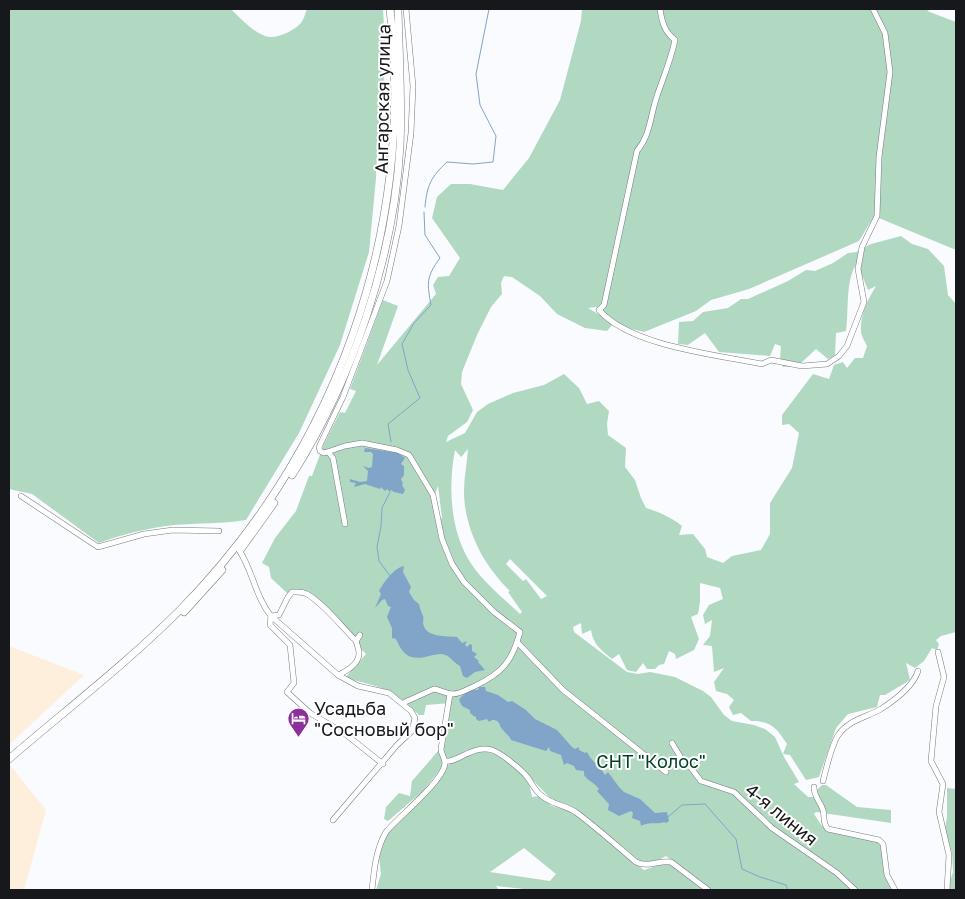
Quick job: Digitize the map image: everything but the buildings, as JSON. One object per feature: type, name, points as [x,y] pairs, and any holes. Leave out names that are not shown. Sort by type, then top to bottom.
[{"type":"main road","name":"Ангарская улица","points":[[9,759],[137,650],[180,610],[235,548],[263,510],[281,484],[312,430],[346,354],[374,270],[387,207],[391,173],[395,77],[390,9]]},
{"type":"main road","name":"Ангарская улица","points":[[137,650],[182,614],[239,550],[267,513],[316,433],[355,348],[369,307],[387,237],[398,171],[401,91],[398,9]]},
{"type":"street","points":[[403,703],[434,689],[450,694],[458,694],[498,674],[509,662],[518,642],[520,632],[494,612],[464,582],[452,564],[442,539],[433,494],[409,455],[396,450],[362,443],[345,446],[329,453],[320,451],[320,444],[344,397],[387,281],[399,226],[411,133],[413,86],[406,9]]},
{"type":"street","points":[[660,9],[662,25],[668,35],[675,40],[656,98],[646,140],[637,151],[604,305],[600,310],[607,319],[624,330],[675,347],[762,364],[771,360],[802,366],[828,364],[839,356],[847,346],[864,302],[858,269],[862,247],[877,216],[879,157],[890,72],[885,33],[873,9]]},
{"type":"street","points":[[329,453],[333,458],[345,524]]},
{"type":"street","points":[[21,496],[98,547],[144,534],[174,530],[219,531]]},
{"type":"street","points":[[239,550],[248,564],[263,606],[271,616],[338,675],[358,686],[389,693],[403,703],[415,718],[412,731],[397,745],[383,764],[333,820]]},
{"type":"street","points":[[271,616],[278,615],[292,592],[300,591],[318,602],[356,641],[359,652],[358,657],[347,672],[338,675]]},
{"type":"street","points":[[271,616],[270,625],[290,645],[294,683],[287,692],[310,713],[344,733],[383,764]]},
{"type":"street","points":[[356,641],[360,635]]},
{"type":"street","points":[[518,642],[563,690],[666,772]]},
{"type":"street","points":[[938,652],[944,677],[936,706],[931,761],[943,784],[938,812],[949,855],[947,890]]},
{"type":"street","points":[[823,781],[839,734],[857,719],[880,709],[897,697],[915,681],[918,671]]},
{"type":"street","points":[[372,890],[376,856],[381,840],[395,821],[416,802],[442,772],[445,761],[441,754],[441,749],[450,694]]},
{"type":"street","name":"4-я линия","points":[[672,743],[681,758],[701,781],[734,792],[772,828],[837,873],[855,890]]},
{"type":"street","points":[[445,761],[452,761],[467,752],[486,749],[495,751],[523,773],[536,791],[543,797],[550,802],[576,812],[636,862],[648,865],[671,862],[708,890]]},
{"type":"street","points":[[814,787],[814,793],[822,809],[824,824],[828,829],[878,840],[883,844],[887,875],[895,890]]},
{"type":"shaded area","points":[[9,646],[84,675],[9,745]]},
{"type":"shaded area","points":[[9,764],[46,810],[24,890],[9,890]]},
{"type":"green space","points":[[9,9],[231,9],[260,34],[274,37],[289,32],[298,26],[303,20],[307,9],[383,9],[386,60],[378,131],[369,252],[340,345],[299,433],[246,520],[164,526],[99,543],[32,494],[9,489]]},
{"type":"green space","name":"СНТ \"Колос\"","points":[[582,9],[932,9],[927,11],[956,22],[956,250],[874,216],[859,241],[749,289],[711,300],[696,311],[644,332],[620,326],[596,307],[588,308],[605,318],[612,325],[607,331],[585,328],[557,314],[540,296],[512,277],[504,276],[501,283],[502,294],[491,307],[462,372],[461,384],[473,410],[467,422],[448,436],[446,442],[465,433],[477,412],[488,404],[513,393],[544,385],[564,374],[579,388],[587,404],[599,401],[609,411],[608,435],[626,448],[625,467],[635,480],[646,508],[665,515],[678,523],[682,526],[679,535],[693,534],[705,549],[707,557],[723,563],[732,556],[761,550],[770,534],[770,503],[792,468],[799,433],[789,424],[782,425],[782,415],[813,374],[829,379],[834,365],[843,362],[847,368],[855,358],[863,358],[867,346],[861,333],[863,313],[876,286],[868,290],[857,263],[849,286],[846,331],[836,333],[835,355],[828,359],[816,349],[796,366],[783,367],[780,360],[781,346],[775,344],[770,356],[719,352],[705,333],[688,345],[678,344],[679,322],[693,321],[703,312],[728,308],[741,299],[748,299],[788,281],[806,270],[815,271],[833,263],[848,253],[856,252],[871,244],[901,236],[912,244],[928,249],[944,266],[948,295],[956,304],[956,632],[941,636],[936,640],[939,644],[937,650],[932,648],[924,661],[915,668],[906,663],[910,680],[885,695],[880,695],[877,707],[848,714],[836,728],[819,777],[806,780],[790,755],[783,754],[787,744],[776,729],[764,722],[751,721],[741,713],[733,715],[729,707],[734,700],[727,694],[716,691],[714,682],[724,668],[714,672],[712,646],[703,645],[710,636],[712,620],[705,624],[703,615],[709,605],[723,599],[720,588],[700,583],[698,614],[691,617],[699,639],[694,650],[676,659],[675,654],[669,651],[664,664],[659,665],[655,669],[647,669],[643,663],[636,672],[627,670],[619,654],[612,659],[604,653],[594,639],[591,630],[582,634],[581,623],[573,627],[574,632],[627,672],[638,674],[650,672],[675,677],[711,697],[724,715],[732,721],[765,729],[775,737],[784,757],[799,782],[794,784],[808,797],[817,797],[816,791],[822,785],[826,785],[857,807],[891,810],[891,823],[816,812],[814,814],[822,826],[878,841],[882,845],[888,883],[893,890],[710,890],[666,856],[657,861],[637,861],[572,807],[551,799],[525,772],[492,747],[467,750],[447,761],[423,791],[388,821],[384,819],[386,807],[399,793],[410,796],[412,781],[445,743],[450,703],[426,705],[424,715],[419,715],[401,699],[385,690],[345,678],[366,654],[360,648],[356,638],[303,591],[296,589],[288,594],[271,578],[269,567],[262,563],[275,538],[296,511],[309,476],[312,476],[324,444],[340,412],[345,413],[356,391],[350,389],[383,300],[398,306],[377,365],[436,294],[433,285],[438,277],[449,276],[460,258],[432,218],[437,197],[451,184],[470,184],[503,190],[529,158],[560,100],[581,21]],"holes":[[[468,449],[464,491],[467,519],[471,532],[491,570],[510,591],[508,592],[522,612],[520,614],[493,590],[475,569],[463,549],[458,536],[452,508],[453,464],[455,450],[461,457]],[[438,486],[443,537],[465,585],[458,578],[438,536],[433,499]],[[510,559],[547,596],[541,599],[526,579],[523,581],[506,564]]]},
{"type":"green space","points":[[484,751],[500,756],[528,779],[532,797],[540,796],[552,806],[573,812],[644,870],[662,864],[673,863],[706,890],[533,890],[496,886],[499,890],[376,890],[381,874],[379,856],[386,832],[447,766],[471,753]],"holes":[[[524,848],[556,874],[550,881],[490,872]]]},
{"type":"green space","points":[[947,788],[956,789],[956,890],[947,890],[953,872],[952,853],[945,829]]},
{"type":"water","points":[[365,448],[398,453],[405,458],[401,464],[404,466],[404,475],[401,479],[405,490],[403,494],[391,490],[390,492],[387,489],[385,491],[381,487],[380,489],[365,484],[354,487],[356,483],[350,482],[350,479],[360,482],[367,481],[368,471],[363,466],[372,467],[373,454],[371,452],[364,452]]},
{"type":"water","points":[[404,566],[403,572],[411,587],[409,592],[419,604],[425,628],[432,634],[457,637],[462,643],[467,641],[465,645],[467,647],[470,644],[472,645],[472,651],[477,654],[474,657],[485,670],[475,672],[467,678],[463,676],[460,666],[447,655],[440,654],[417,658],[408,656],[396,639],[392,638],[392,628],[387,617],[391,607],[388,606],[385,599],[375,608],[381,594],[379,591],[393,572]]},
{"type":"water","points":[[479,687],[485,687],[486,691],[498,695],[508,702],[512,701],[526,710],[535,719],[557,730],[572,747],[575,749],[579,747],[579,750],[587,752],[605,775],[608,772],[624,792],[640,799],[655,813],[667,812],[669,821],[641,826],[640,821],[632,818],[633,813],[631,811],[619,816],[608,810],[609,804],[597,791],[599,789],[587,779],[584,771],[576,770],[574,766],[567,763],[564,765],[561,755],[550,751],[549,747],[546,751],[511,740],[497,721],[492,720],[489,722],[487,719],[479,721],[476,719],[476,716],[462,706],[459,700],[467,692],[478,690]]},
{"type":"waterway","points":[[425,207],[431,182],[437,172],[447,162],[473,164],[493,162],[496,136],[480,105],[476,74],[489,9]]},
{"type":"waterway","points":[[391,442],[388,424],[420,398],[408,370],[402,344],[414,323],[431,305],[429,280],[432,270],[440,258],[425,235],[424,212]]},
{"type":"waterway","points":[[390,492],[382,508],[377,547],[379,561],[391,577]]},
{"type":"waterway","points":[[668,817],[682,805],[705,804],[736,839],[742,869],[786,885],[788,890]]},
{"type":"place","name":"Усадьба \"Сосновый бор\"","points":[[298,737]]}]
